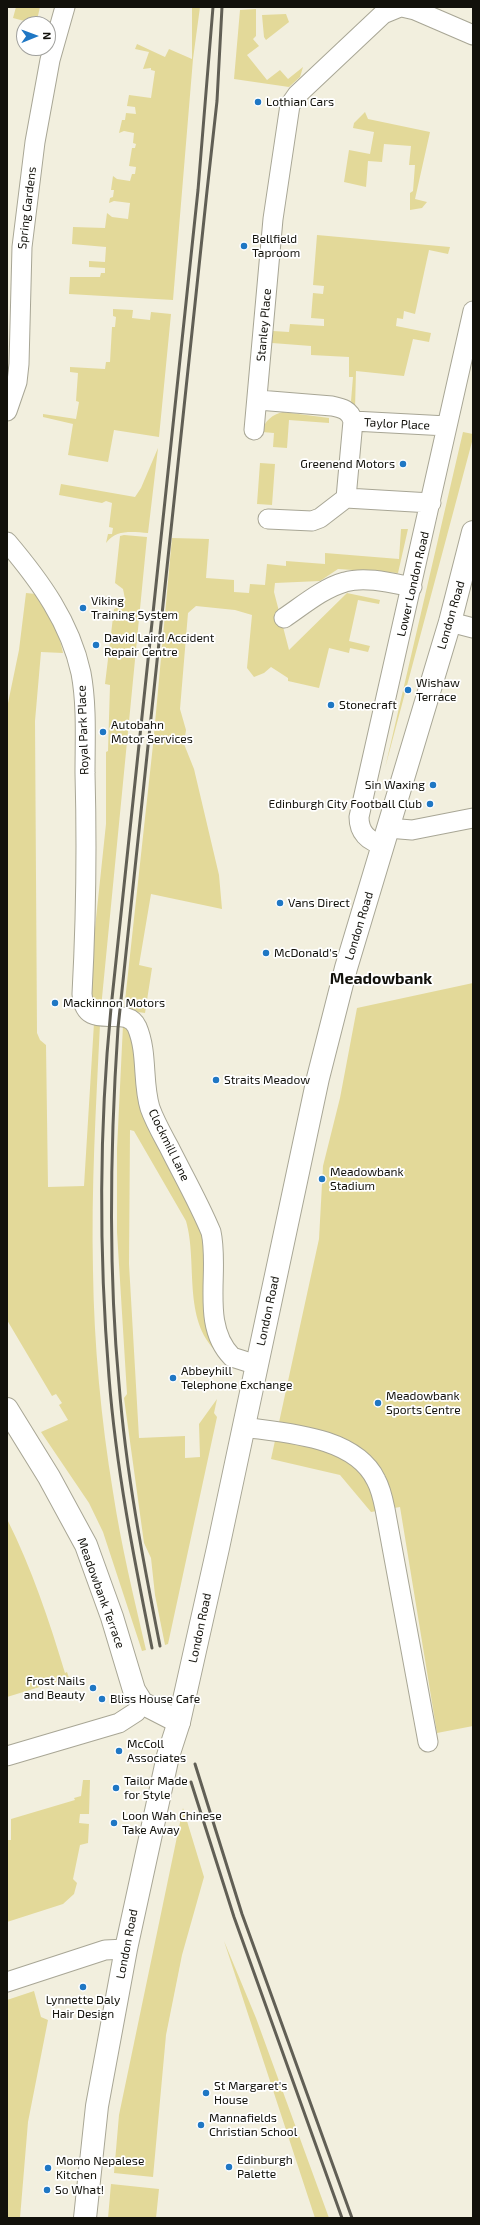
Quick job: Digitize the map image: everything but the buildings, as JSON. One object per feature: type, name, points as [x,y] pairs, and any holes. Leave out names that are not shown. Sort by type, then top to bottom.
[{"type":"main road","name":"London Road","points":[[86,2218],[97,2106],[126,1949],[168,1756],[179,1722],[325,1046],[450,622],[473,532]]},
{"type":"main road","name":"Meadowbank Terrace","points":[[7,1409],[49,1477],[86,1546],[112,1617],[134,1690],[142,1703]]},
{"type":"main road","points":[[142,1703],[179,1722]]},
{"type":"street","name":"Spring Gardens","points":[[7,411],[19,368],[22,247],[35,142],[50,60],[66,7]]},
{"type":"street","points":[[379,11],[401,7],[415,10],[473,35]]},
{"type":"street","name":"Stanley Place","points":[[254,430],[258,400],[273,219],[290,105],[379,11]]},
{"type":"street","name":"Lower London Road","points":[[386,836],[373,842],[364,834],[360,826],[359,817],[412,588],[473,311]]},
{"type":"street","name":"Taylor Place","points":[[258,400],[342,408],[348,412],[353,421],[447,426]]},
{"type":"street","points":[[346,498],[353,421]]},
{"type":"street","points":[[268,519],[312,521],[320,518],[346,498],[431,503]]},
{"type":"street","name":"Royal Park Place","points":[[7,542],[48,595],[56,609],[81,673],[84,703],[87,866]]},
{"type":"street","points":[[284,618],[326,590],[345,581],[360,580],[412,588]]},
{"type":"street","points":[[450,622],[473,628]]},
{"type":"street","points":[[386,836],[473,818]]},
{"type":"street","name":"Clockmill Lane","points":[[87,866],[82,994],[84,1004],[89,1012],[95,1016],[126,1017],[136,1026],[143,1049],[146,1086],[150,1109],[211,1232],[214,1248],[214,1314],[217,1331],[232,1357],[257,1365]]},
{"type":"street","points":[[243,1427],[326,1442],[351,1453],[366,1466],[376,1478],[385,1509],[428,1742]]},
{"type":"street","points":[[7,1756],[119,1723],[136,1712],[142,1703]]},
{"type":"street","points":[[7,1982],[105,1950],[126,1949]]},
{"type":"shaded area","points":[[16,7],[40,7],[38,16],[16,16],[16,19],[13,18]]},
{"type":"shaded area","points":[[192,7],[200,7],[193,59],[173,300],[69,294],[70,277],[100,277],[101,273],[105,273],[105,268],[89,267],[89,261],[105,262],[106,247],[72,244],[73,227],[105,228],[107,213],[112,217],[128,219],[130,203],[114,201],[109,203],[110,198],[113,197],[114,190],[111,190],[113,176],[117,179],[130,181],[132,174],[135,174],[136,167],[129,166],[132,148],[135,148],[136,144],[133,143],[134,133],[124,131],[119,133],[122,120],[125,120],[126,113],[136,114],[135,107],[127,106],[129,95],[151,98],[155,71],[151,70],[151,68],[143,69],[149,52],[135,49],[137,44],[165,57],[169,49],[192,59]]},
{"type":"shaded area","points":[[256,9],[256,36],[253,39],[259,46],[247,55],[267,80],[280,70],[288,79],[303,67],[300,77],[289,87],[234,79],[240,10]]},
{"type":"shaded area","points":[[286,14],[289,22],[266,40],[264,37],[262,15]]},
{"type":"shaded area","points":[[365,112],[368,119],[430,132],[415,199],[427,202],[422,208],[410,210],[410,193],[413,191],[415,165],[409,165],[411,146],[384,144],[382,162],[368,161],[366,187],[344,182],[349,150],[370,154],[374,132],[353,128],[354,123]]},
{"type":"shaded area","points":[[317,235],[450,247],[448,254],[429,250],[415,314],[404,311],[403,319],[397,318],[396,326],[431,333],[429,342],[413,339],[404,376],[356,371],[355,409],[351,401],[353,377],[349,377],[349,357],[311,355],[311,346],[272,343],[273,331],[289,332],[290,324],[324,326],[324,319],[311,318],[313,293],[323,294],[324,286],[313,285]]},
{"type":"shaded area","points":[[113,309],[133,310],[132,318],[150,320],[151,312],[171,314],[159,437],[114,430],[108,462],[68,455],[73,424],[43,417],[43,414],[76,419],[79,402],[76,401],[78,373],[70,372],[70,367],[105,369],[106,362],[110,362],[112,327],[115,327],[116,317],[113,316]]},
{"type":"shaded area","points":[[283,412],[329,418],[329,423],[289,420],[287,448],[273,447],[274,433],[262,432],[263,428],[267,421],[276,414]]},
{"type":"shaded area","points":[[463,432],[473,434],[473,438],[385,768]]},
{"type":"shaded area","points":[[158,448],[148,533],[120,533],[115,535],[106,543],[108,534],[112,534],[113,528],[109,527],[112,503],[106,501],[102,503],[59,495],[61,484],[135,497],[141,488]]},
{"type":"shaded area","points":[[260,463],[275,464],[272,505],[257,504]]},
{"type":"shaded area","points":[[401,529],[408,529],[398,573],[338,569],[320,581],[275,583],[274,592],[289,650],[347,593],[380,600],[379,604],[358,600],[349,641],[370,646],[368,652],[350,648],[349,653],[329,648],[319,688],[288,681],[288,678],[271,667],[264,673],[254,677],[247,668],[252,615],[235,610],[196,606],[188,613],[180,709],[186,730],[184,744],[194,769],[219,875],[222,909],[151,894],[139,965],[152,968],[145,1013],[124,1010],[153,745],[172,538],[209,539],[206,578],[234,580],[234,592],[249,593],[250,584],[265,585],[267,564],[286,566],[286,561],[325,564],[325,553],[399,559]]},
{"type":"shaded area","points":[[120,536],[147,537],[101,1008],[96,1008],[88,994],[106,824],[106,752],[108,751],[110,685],[105,684],[114,609],[121,606],[125,599],[123,589],[115,583]]},
{"type":"shaded area","points":[[26,593],[36,594],[45,607],[56,629],[63,653],[41,652],[35,721],[37,1033],[40,1040],[46,1045],[48,1187],[84,1186],[94,1023],[100,1024],[94,1148],[93,1209],[94,1298],[97,1354],[102,1409],[116,1512],[146,1650],[142,1651],[103,1532],[89,1503],[41,1432],[68,1420],[59,1405],[62,1403],[56,1394],[52,1396],[7,1320],[7,708],[19,650]]},
{"type":"shaded area","name":"Meadowbank Sports Centre","points":[[473,983],[473,1726],[437,1733],[400,1507],[371,1512],[340,1475],[271,1459],[319,1239],[323,1166],[340,1098],[357,1008]]},
{"type":"shaded area","points":[[123,1025],[129,1025],[143,1093],[202,1223],[217,1352],[206,1339],[199,1324],[195,1307],[191,1254],[186,1221],[134,1131],[130,1130],[129,1264],[139,1438],[185,1436],[185,1458],[200,1457],[199,1424],[217,1399],[214,1413],[217,1417],[168,1644],[165,1645],[155,1595],[151,1558],[144,1543],[124,1398],[127,1394],[117,1232],[117,1149]]},
{"type":"shaded area","points":[[7,1519],[32,1576],[65,1673],[67,1672],[69,1678],[7,1697]]},
{"type":"shaded area","points":[[83,1780],[90,1780],[89,1814],[80,1814],[79,1823],[89,1824],[88,1843],[80,1845],[73,1879],[77,1883],[74,1894],[63,1904],[7,1922],[7,1840],[11,1840],[11,1819],[75,1800],[74,1798],[81,1796]]},
{"type":"shaded area","points":[[183,1808],[204,1877],[182,1955],[166,2035],[153,2177],[114,2173],[119,2115]]},
{"type":"shaded area","points":[[224,1941],[256,2018],[329,2218],[315,2218]]},
{"type":"shaded area","points":[[34,1991],[41,2017],[48,2020],[28,2122],[20,2218],[7,2218],[7,2000]]},
{"type":"shaded area","points":[[111,2184],[159,2189],[156,2218],[108,2218]]},
{"type":"railway","points":[[152,1648],[126,1513],[112,1411],[103,1285],[102,1146],[111,1008],[198,190],[213,7]]},
{"type":"railway","points":[[160,1646],[141,1549],[126,1450],[115,1340],[111,1206],[113,1117],[118,1028],[217,101],[222,7]]},
{"type":"railway","points":[[195,1764],[242,1914],[352,2218]]},
{"type":"railway","points":[[191,1782],[234,1917],[342,2218]]},
{"type":"place","name":"Lothian Cars","points":[[258,102]]},
{"type":"place","name":"Bellfield Taproom","points":[[244,246]]},
{"type":"place","name":"Greenend Motors","points":[[403,464]]},
{"type":"place","name":"Viking Training System","points":[[83,608]]},
{"type":"place","name":"David Laird Accident Repair Centre","points":[[96,645]]},
{"type":"place","name":"Wishaw Terrace","points":[[408,690]]},
{"type":"place","name":"Stonecraft","points":[[331,705]]},
{"type":"place","name":"Autobahn Motor Services","points":[[103,732]]},
{"type":"place","name":"Sin Waxing","points":[[433,785]]},
{"type":"place","name":"Edinburgh City Football Club","points":[[430,804]]},
{"type":"place","name":"Vans Direct","points":[[280,903]]},
{"type":"place","name":"McDonald's","points":[[266,953]]},
{"type":"place","name":"Mackinnon Motors","points":[[55,1003]]},
{"type":"place","name":"Straits Meadow","points":[[216,1080]]},
{"type":"place","name":"Meadowbank Stadium","points":[[322,1179]]},
{"type":"place","name":"Abbeyhill Telephone Exchange","points":[[173,1378]]},
{"type":"place","name":"Meadowbank Sports Centre","points":[[378,1403]]},
{"type":"place","name":"Frost Nails and Beauty","points":[[93,1688]]},
{"type":"place","name":"Bliss House Cafe","points":[[102,1699]]},
{"type":"place","name":"McColl Associates","points":[[119,1751]]},
{"type":"place","name":"Tailor Made for Style","points":[[116,1788]]},
{"type":"place","name":"Loon Wah Chinese Take Away","points":[[114,1823]]},
{"type":"place","name":"Lynnette Daly Hair Design","points":[[83,1987]]},
{"type":"place","name":"St Margaret's House","points":[[206,2093]]},
{"type":"place","name":"Mannafields Christian School","points":[[201,2125]]},
{"type":"place","name":"Edinburgh Palette","points":[[229,2167]]},
{"type":"place","name":"Momo Nepalese Kitchen","points":[[48,2168]]},
{"type":"place","name":"So What!","points":[[47,2190]]},
{"type":"district","name":"Meadowbank","points":[[381,979]]}]
